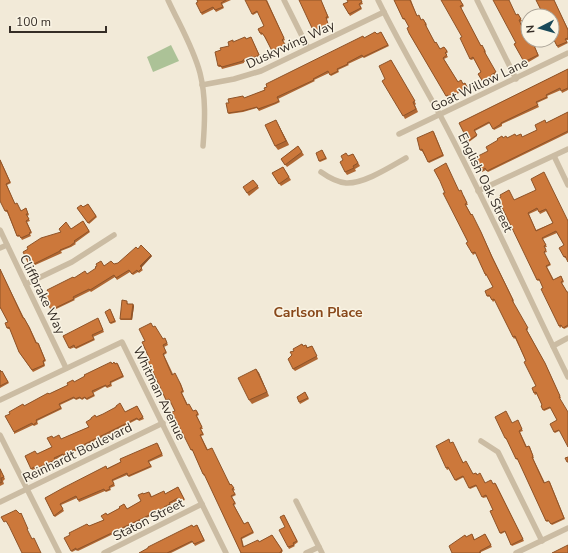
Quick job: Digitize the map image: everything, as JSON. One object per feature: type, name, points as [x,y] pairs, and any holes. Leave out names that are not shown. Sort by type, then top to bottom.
[{"type":"street","points":[[168,0],[193,53],[202,85],[205,110],[203,146]]},
{"type":"street","points":[[284,0],[308,48]]},
{"type":"street","name":"English Oak Street","points":[[378,0],[396,37],[440,115],[568,377]]},
{"type":"street","points":[[477,0],[516,79]]},
{"type":"street","name":"Duskywing Way","points":[[202,85],[234,79],[255,73],[384,12]]},
{"type":"street","name":"Goat Willow Lane","points":[[399,134],[568,53]]},
{"type":"street","points":[[478,191],[568,149]]},
{"type":"street","points":[[554,156],[568,185]]},
{"type":"street","points":[[320,172],[345,183],[356,182],[406,158]]},
{"type":"street","name":"Cliffbrake Way","points":[[0,230],[66,368]]},
{"type":"street","points":[[26,284],[72,262],[114,235]]},
{"type":"street","points":[[0,248],[7,245]]},
{"type":"street","points":[[553,346],[568,338]]},
{"type":"street","name":"Whitman Avenue","points":[[0,400],[122,342],[226,553]]},
{"type":"street","name":"Reinhardt Boulevard","points":[[0,502],[163,423]]},
{"type":"street","points":[[0,435],[59,553]]},
{"type":"street","points":[[481,441],[498,452],[542,541]]},
{"type":"street","points":[[296,501],[322,553]]},
{"type":"street","name":"Staton Street","points":[[104,553],[202,504]]},
{"type":"street","points":[[516,553],[568,528]]},
{"type":"street","points":[[306,553],[319,547]]},
{"type":"green space","points":[[171,45],[179,61],[153,72],[147,57]]},
{"type":"building","points":[[197,0],[226,0],[221,3],[223,7],[215,10],[213,7],[201,13],[196,3],[198,2]]},
{"type":"building","points":[[245,0],[266,0],[284,38],[282,40],[285,44],[272,51],[265,37],[258,29],[264,26],[257,11],[252,14]]},
{"type":"building","points":[[299,0],[321,0],[328,17],[326,17],[328,24],[316,30],[315,28],[312,28]]},
{"type":"building","points":[[347,0],[361,0],[362,2],[359,4],[361,8],[349,14],[343,4],[348,2]]},
{"type":"building","points":[[394,0],[410,0],[417,16],[419,15],[421,20],[423,19],[435,43],[436,42],[440,49],[444,47],[447,51],[445,53],[447,55],[443,58],[458,82],[461,80],[467,87],[449,97],[448,95],[446,96],[409,33],[407,28],[409,27],[404,18],[403,19]]},
{"type":"building","points":[[441,0],[460,0],[463,5],[460,6],[496,72],[491,75],[493,77],[483,82],[478,74],[481,72],[473,57],[470,59],[460,38],[462,37]]},
{"type":"building","points":[[493,0],[509,0],[516,15],[518,14],[520,17],[520,48],[535,48],[538,55],[526,61],[524,59],[523,60],[514,44],[516,43]]},
{"type":"building","points":[[536,0],[554,0],[558,8],[540,8]]},
{"type":"building","points":[[560,13],[568,30],[568,38],[565,39],[567,42],[560,45]]},
{"type":"building","points":[[375,32],[377,34],[381,32],[388,45],[363,57],[362,55],[337,69],[338,71],[330,75],[328,71],[313,79],[314,80],[277,97],[279,101],[275,103],[258,109],[257,107],[228,113],[226,103],[229,103],[228,99],[243,96],[244,98],[265,90],[264,88],[267,87],[266,84],[363,36],[364,38]]},
{"type":"building","points":[[245,37],[246,39],[251,37],[259,55],[253,58],[252,56],[243,61],[222,67],[220,65],[218,66],[215,52],[221,50],[220,48],[229,46],[228,42],[233,40],[233,42]]},
{"type":"building","points":[[391,60],[415,101],[413,102],[416,109],[403,116],[382,81],[385,79],[379,66]]},
{"type":"building","points":[[568,69],[568,88],[561,91],[560,88],[546,95],[547,97],[536,102],[538,105],[501,123],[493,129],[489,122],[474,130],[477,135],[468,141],[459,123]]},
{"type":"building","points":[[568,112],[568,131],[487,171],[485,168],[481,171],[474,158],[488,151],[486,147],[498,140],[497,139],[502,136],[503,138],[506,136],[507,138],[515,134],[516,136],[521,134],[522,137],[537,130],[535,125],[545,120],[546,123]]},
{"type":"building","points":[[276,120],[286,141],[275,146],[265,125]]},
{"type":"building","points":[[433,131],[443,155],[428,162],[422,149],[420,150],[417,138]]},
{"type":"building","points":[[298,146],[302,152],[285,165],[281,159]]},
{"type":"building","points":[[322,150],[326,158],[319,161],[316,153]]},
{"type":"building","points":[[346,153],[348,156],[353,154],[358,163],[353,166],[354,168],[345,172],[340,162],[343,160],[341,156]]},
{"type":"building","points":[[0,160],[10,182],[6,184],[15,204],[17,203],[21,211],[26,208],[28,214],[26,214],[29,219],[26,221],[31,232],[29,233],[30,234],[21,238],[19,235],[17,236],[7,210],[5,211],[0,201]]},
{"type":"building","points":[[446,163],[459,191],[461,190],[467,203],[465,204],[481,232],[512,300],[528,328],[526,329],[545,363],[560,396],[559,397],[568,412],[568,447],[559,430],[554,432],[550,424],[557,420],[550,407],[543,410],[536,392],[534,393],[532,388],[536,386],[524,362],[526,361],[515,336],[513,337],[494,299],[492,300],[489,295],[487,296],[485,291],[493,287],[475,252],[472,253],[466,243],[468,242],[443,193],[445,193],[434,170]]},
{"type":"building","points":[[283,167],[289,177],[279,184],[272,173]]},
{"type":"building","points":[[544,172],[568,221],[568,262],[559,248],[564,245],[556,231],[542,238],[546,245],[544,246],[546,250],[544,252],[550,264],[546,266],[553,280],[561,276],[563,281],[561,282],[568,292],[568,325],[563,328],[561,325],[559,326],[541,289],[543,288],[539,279],[537,280],[498,199],[501,197],[500,195],[509,190],[514,200],[536,190],[531,179]],"holes":[[[537,208],[539,212],[546,209],[553,223],[536,231],[528,213]]]},
{"type":"building","points":[[253,180],[258,186],[247,193],[243,187]]},
{"type":"building","points":[[88,204],[96,216],[88,223],[77,208],[81,205],[83,207]]},
{"type":"building","points":[[83,221],[89,231],[74,241],[75,242],[70,246],[32,265],[32,263],[29,264],[23,252],[28,249],[27,247],[41,238],[61,232],[59,229],[66,222],[71,229]]},
{"type":"building","points":[[141,245],[151,255],[140,266],[142,268],[138,272],[137,270],[132,274],[129,270],[116,278],[114,275],[90,290],[89,289],[73,297],[74,299],[51,310],[44,294],[48,292],[47,290],[73,277],[74,278],[85,271],[87,274],[96,268],[96,264],[101,261],[104,266],[111,261],[114,264],[118,263],[136,247],[138,249]]},
{"type":"building","points":[[0,269],[23,318],[36,343],[38,343],[45,360],[43,361],[44,365],[32,370],[19,352],[9,327],[7,328],[5,323],[8,322],[0,307]]},
{"type":"building","points":[[122,300],[127,301],[127,304],[133,304],[131,319],[120,319]]},
{"type":"building","points":[[110,309],[115,321],[110,323],[105,312]]},
{"type":"building","points":[[98,318],[103,330],[92,335],[94,339],[75,348],[74,345],[69,348],[63,336]]},
{"type":"building","points":[[151,323],[153,327],[155,326],[163,339],[165,338],[167,343],[163,345],[166,352],[163,354],[172,375],[175,373],[187,405],[189,404],[193,411],[196,410],[198,414],[196,415],[202,427],[200,428],[203,434],[200,435],[207,450],[212,448],[230,485],[231,484],[234,488],[232,489],[235,494],[231,496],[235,503],[233,504],[244,524],[248,522],[253,532],[241,538],[243,547],[258,540],[259,542],[272,535],[282,550],[281,552],[241,553],[192,449],[191,450],[172,412],[175,411],[169,399],[166,400],[148,361],[150,360],[142,342],[145,341],[139,329]]},
{"type":"building","points":[[302,344],[303,346],[306,345],[307,348],[312,346],[317,356],[293,369],[288,359],[292,355],[290,352],[294,351],[293,349]]},
{"type":"building","points":[[111,362],[112,364],[114,362],[115,364],[117,363],[123,376],[110,382],[111,384],[106,387],[106,385],[92,391],[94,395],[86,399],[85,397],[81,399],[80,397],[75,399],[74,397],[59,404],[61,408],[36,420],[37,422],[33,425],[32,423],[14,432],[5,416],[10,414],[9,412],[23,404],[24,406],[48,393],[49,394],[68,385],[67,383],[73,380],[74,382],[85,376],[84,375]]},
{"type":"building","points":[[256,369],[267,392],[249,400],[238,378]]},
{"type":"building","points":[[0,370],[8,382],[0,386]]},
{"type":"building","points":[[305,392],[308,398],[299,402],[297,397]]},
{"type":"building","points":[[120,403],[125,412],[137,406],[143,417],[138,420],[137,418],[63,455],[54,458],[55,460],[35,469],[34,467],[31,469],[25,456],[35,451],[37,454],[52,447],[47,438],[52,436],[53,438],[59,435],[61,439],[89,427],[86,422],[91,418],[95,415],[96,417],[103,414]]},
{"type":"building","points":[[506,411],[512,423],[518,420],[522,429],[519,431],[526,447],[529,446],[533,456],[532,457],[544,483],[549,481],[564,518],[551,524],[548,520],[546,521],[517,458],[516,459],[495,417]]},
{"type":"building","points":[[449,439],[450,443],[453,442],[463,463],[466,461],[473,474],[476,473],[477,475],[480,473],[485,483],[491,480],[493,484],[495,483],[523,539],[511,545],[505,531],[500,533],[490,511],[493,510],[486,495],[482,497],[476,485],[469,488],[463,476],[455,480],[448,467],[446,468],[436,446]]},
{"type":"building","points":[[157,443],[162,454],[148,461],[151,466],[128,476],[127,473],[112,480],[114,484],[109,487],[110,489],[105,491],[104,489],[78,500],[76,496],[60,504],[63,509],[54,516],[45,498],[106,466],[107,469],[121,462],[120,459]]},
{"type":"building","points":[[0,469],[4,477],[1,478],[2,482],[0,483]]},
{"type":"building","points":[[178,487],[184,499],[179,501],[178,498],[164,508],[76,550],[76,548],[71,551],[64,538],[70,535],[69,533],[87,524],[89,526],[104,520],[101,516],[106,513],[107,515],[124,504],[127,509],[141,501],[138,495],[149,492],[151,497],[164,491],[165,494]]},
{"type":"building","points":[[16,510],[20,514],[21,513],[32,539],[34,538],[41,553],[22,553],[9,526],[1,517]]},
{"type":"building","points":[[284,515],[297,541],[293,543],[294,545],[288,547],[279,530],[285,527],[280,517]]},
{"type":"building","points":[[192,525],[193,527],[197,525],[204,540],[194,544],[192,541],[167,553],[139,553],[148,547]]},
{"type":"building","points":[[472,534],[474,540],[485,534],[491,545],[479,553],[452,553],[449,546],[465,535],[466,537]]},
{"type":"building","points":[[568,545],[568,553],[552,553]]},
{"type":"district","name":"Carlson Place","points":[[318,312]]}]
